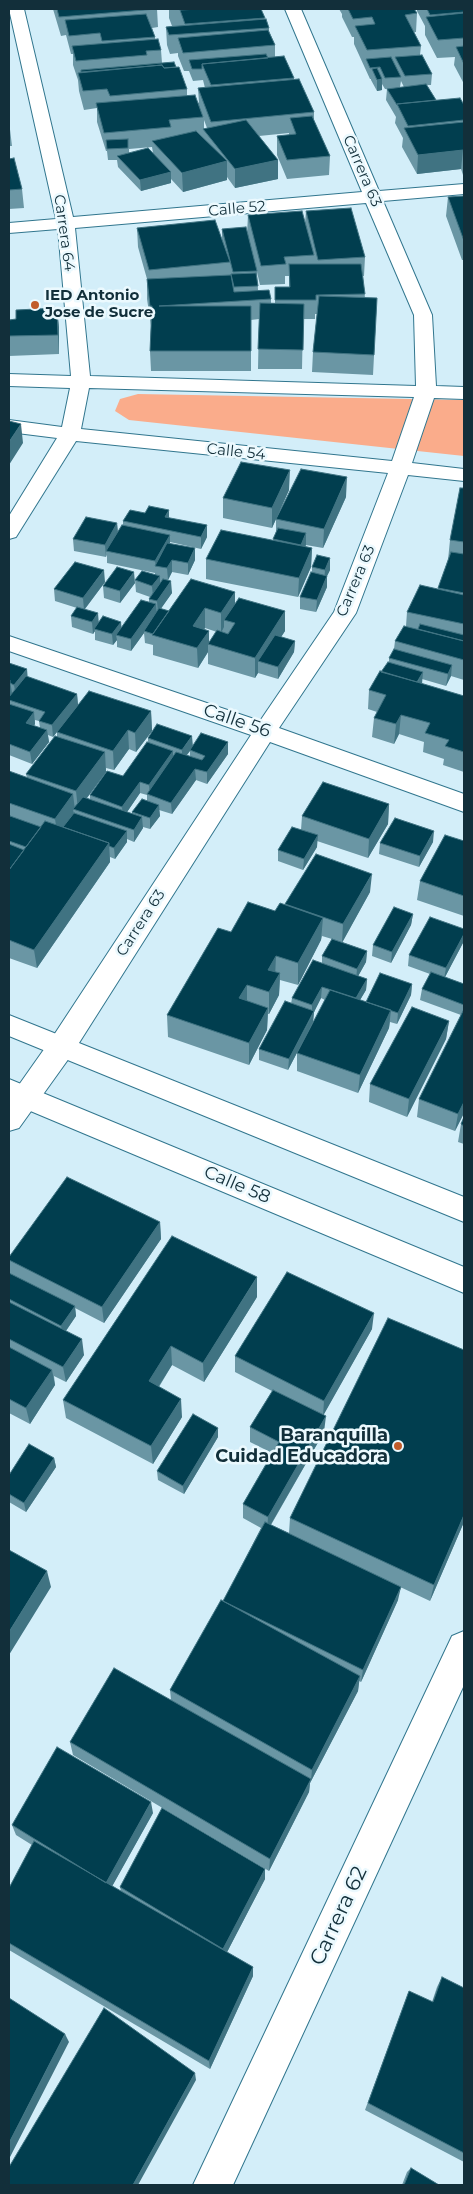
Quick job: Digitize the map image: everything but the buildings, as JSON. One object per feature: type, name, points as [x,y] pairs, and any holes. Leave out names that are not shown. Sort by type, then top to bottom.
[{"type":"street","name":"Carrera 64","points":[[9,532],[70,434],[81,382],[66,223],[16,9]]},
{"type":"street","name":"Carrera 63","points":[[9,1120],[17,1094],[62,1046],[265,731],[345,613],[400,469],[426,392],[423,315],[293,9]]},
{"type":"street","name":"Calle 52","points":[[9,228],[464,189]]},
{"type":"street","points":[[9,380],[464,393]]},
{"type":"street","name":"Calle 54","points":[[9,426],[464,475]]},
{"type":"street","name":"Calle 56","points":[[9,643],[265,731],[464,803]]},
{"type":"street","points":[[9,1025],[464,1210]]},
{"type":"street","name":"Calle 58","points":[[17,1094],[464,1280]]},
{"type":"street","name":"Carrera 62","points":[[213,2185],[464,1648]]},
{"type":"shaded area","points":[[138,394],[464,400],[464,456],[129,420],[115,411],[120,399]]},
{"type":"place","name":"IED Antonio Jose de Sucre","points":[[35,305]]},
{"type":"place","name":"Baranquilla Cuidad Educadora","points":[[398,1446]]}]
